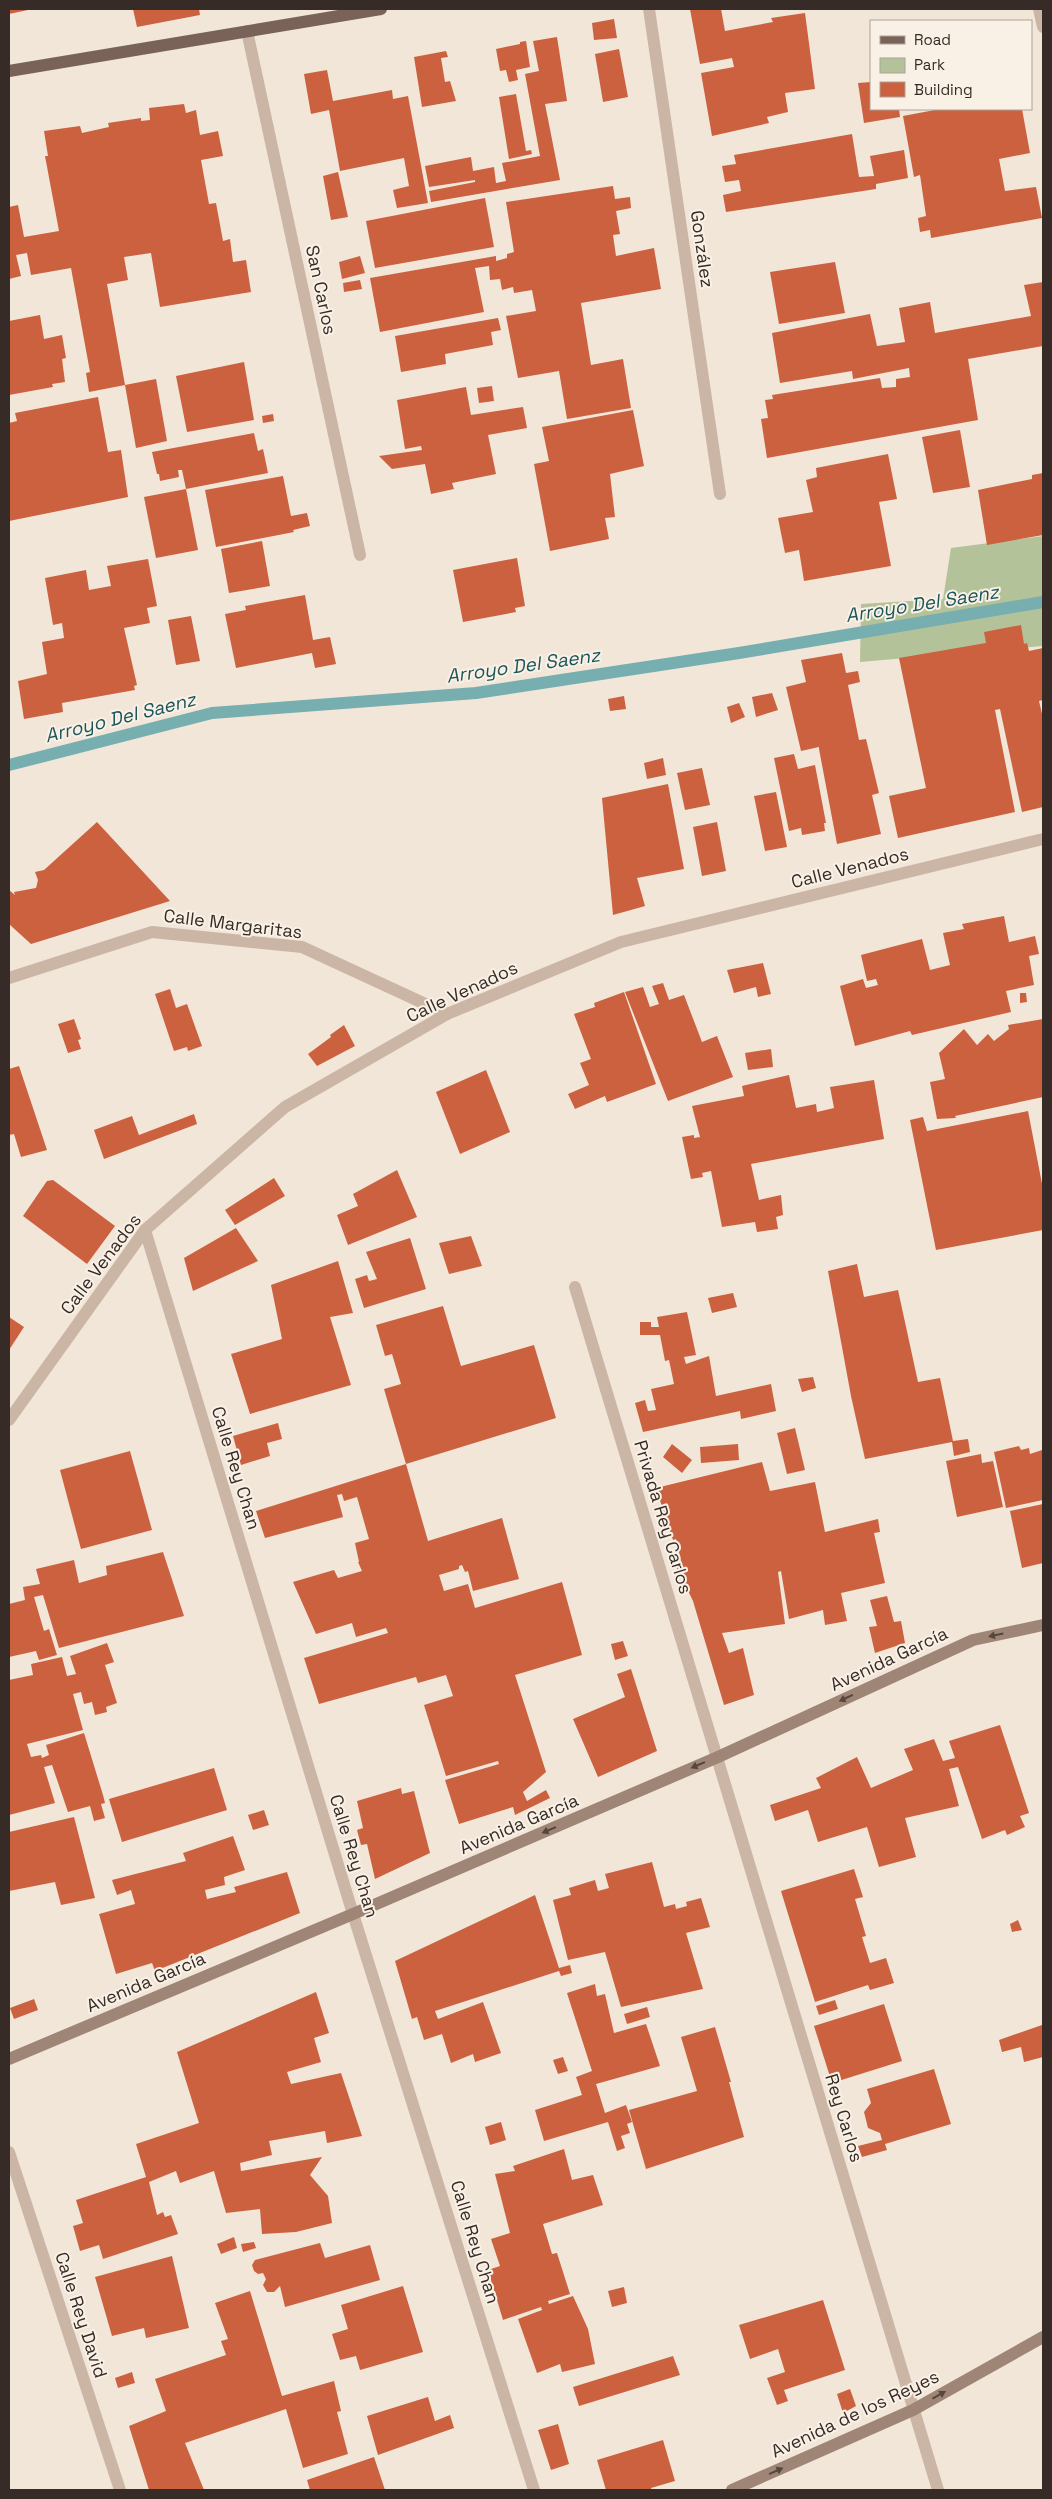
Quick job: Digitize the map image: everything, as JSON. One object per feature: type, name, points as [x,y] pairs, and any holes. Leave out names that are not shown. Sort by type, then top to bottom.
[{"type":"main road","points":[[9,71],[382,9]]},
{"type":"main road","name":"Avenida García","points":[[9,2059],[718,1757],[973,1640],[1043,1625]]},
{"type":"main road","name":"Avenida de los Reyes","points":[[732,2490],[913,2410],[1043,2337]]},
{"type":"street","name":"González","points":[[649,9],[720,494]]},
{"type":"street","points":[[1039,9],[1043,27]]},
{"type":"street","name":"San Carlos","points":[[247,31],[360,556]]},
{"type":"street","name":"Calle Venados","points":[[9,1420],[145,1230],[285,1107],[447,1014],[621,942],[1043,839]]},
{"type":"street","name":"Calle Margaritas","points":[[9,978],[152,932],[302,947],[447,1014]]},
{"type":"street","name":"Calle Rey Chan","points":[[145,1230],[353,1914],[534,2490]]},
{"type":"street","name":"Privada Rey Carlos","points":[[575,1287],[718,1757]]},
{"type":"street","name":"Rey Carlos","points":[[718,1757],[938,2490]]},
{"type":"street","name":"Calle Rey David","points":[[9,2152],[120,2490]]},
{"type":"green space","points":[[1043,536],[1043,646],[860,662],[861,604],[943,599],[951,548]]},
{"type":"building","points":[[9,9],[28,9],[28,10],[9,14]]},
{"type":"building","points":[[133,9],[199,9],[200,15],[137,27]]},
{"type":"building","points":[[690,9],[721,9],[725,31],[773,22],[771,18],[805,13],[815,89],[785,93],[788,112],[767,117],[769,123],[712,136],[701,73],[734,67],[732,58],[700,64]]},
{"type":"building","points":[[614,19],[617,38],[594,40],[592,23]]},
{"type":"building","points":[[557,37],[567,101],[545,104],[560,180],[431,202],[429,191],[475,182],[475,180],[429,187],[425,166],[471,157],[473,171],[494,167],[496,183],[506,181],[502,163],[540,156],[525,74],[539,71],[533,41]]},
{"type":"building","points":[[526,41],[530,67],[516,70],[518,80],[509,82],[506,70],[500,71],[496,49]]},
{"type":"building","points":[[619,49],[628,97],[603,102],[595,54]]},
{"type":"building","points":[[446,51],[448,57],[441,58],[445,82],[450,81],[456,101],[422,107],[414,57]]},
{"type":"building","points":[[327,70],[333,101],[392,90],[393,99],[408,96],[428,203],[397,208],[393,190],[409,186],[404,158],[340,171],[329,110],[311,114],[304,74]]},
{"type":"building","points":[[870,82],[870,110],[899,110],[900,117],[864,123],[858,83]]},
{"type":"building","points":[[516,94],[526,151],[531,150],[532,154],[509,159],[499,97]]},
{"type":"building","points":[[184,104],[186,113],[196,110],[200,135],[218,131],[223,156],[201,160],[209,204],[216,203],[223,241],[230,239],[233,262],[246,260],[251,292],[160,307],[151,253],[124,257],[128,280],[107,284],[125,385],[89,392],[86,373],[90,372],[71,268],[31,275],[27,253],[16,255],[21,276],[9,279],[9,207],[18,205],[24,237],[59,231],[45,156],[48,156],[44,131],[80,126],[82,133],[109,127],[108,123],[141,118],[141,121],[150,120],[149,108]]},
{"type":"building","points":[[935,110],[1022,110],[1030,153],[999,159],[1005,191],[1036,187],[1042,218],[931,238],[930,230],[920,232],[918,218],[926,216],[920,175],[914,177],[903,116]]},
{"type":"building","points":[[852,134],[859,177],[874,176],[870,156],[904,150],[908,178],[876,184],[876,189],[726,212],[723,195],[741,191],[739,180],[725,182],[722,166],[736,164],[734,155]]},
{"type":"building","points":[[338,172],[348,217],[331,220],[323,176]]},
{"type":"building","points":[[613,186],[615,199],[630,197],[631,208],[616,211],[620,234],[613,235],[616,256],[654,248],[661,289],[581,303],[591,365],[623,359],[631,408],[567,419],[559,371],[518,378],[506,316],[536,311],[532,290],[514,293],[513,287],[502,290],[500,279],[490,280],[489,266],[475,268],[484,312],[380,332],[370,278],[496,256],[496,261],[507,258],[507,254],[514,252],[506,202]]},
{"type":"building","points":[[485,198],[494,247],[375,268],[366,221]]},
{"type":"building","points":[[360,256],[365,273],[342,279],[339,262]]},
{"type":"building","points":[[835,262],[845,313],[779,324],[770,272]]},
{"type":"building","points":[[360,280],[362,289],[344,292],[343,283]]},
{"type":"building","points":[[1043,282],[1043,346],[968,359],[978,420],[767,458],[761,419],[768,418],[765,400],[773,399],[772,395],[880,378],[882,388],[896,387],[896,379],[910,377],[909,368],[853,379],[852,371],[780,383],[772,333],[870,314],[877,346],[905,342],[899,308],[930,302],[935,333],[1031,316],[1024,285]]},
{"type":"building","points":[[40,315],[44,339],[62,335],[66,358],[62,359],[65,382],[52,384],[53,387],[9,395],[9,321]]},
{"type":"building","points":[[498,318],[501,330],[491,332],[493,345],[445,354],[446,364],[401,372],[395,336]]},
{"type":"building","points":[[244,362],[254,420],[187,432],[176,376]]},
{"type":"building","points":[[156,379],[167,441],[136,448],[125,385]]},
{"type":"building","points":[[492,386],[494,401],[479,403],[477,388]]},
{"type":"building","points":[[466,387],[471,415],[523,407],[527,428],[488,435],[496,474],[452,483],[454,489],[431,494],[425,464],[392,469],[379,456],[422,450],[421,446],[405,449],[397,400]]},
{"type":"building","points":[[98,397],[108,452],[121,450],[128,497],[9,521],[9,423],[17,421],[15,413]]},
{"type":"building","points":[[633,410],[644,466],[610,474],[615,517],[605,518],[609,539],[550,551],[534,464],[549,461],[542,427]]},
{"type":"building","points":[[273,414],[274,421],[263,423],[262,416]]},
{"type":"building","points":[[960,430],[970,487],[933,493],[922,437]]},
{"type":"building","points":[[254,433],[258,451],[263,449],[268,473],[186,489],[182,470],[178,470],[179,477],[160,481],[152,452]]},
{"type":"building","points":[[888,454],[897,499],[879,502],[891,566],[804,581],[799,550],[785,553],[778,518],[813,512],[806,480],[817,477],[816,468]]},
{"type":"building","points":[[1043,473],[1043,535],[987,545],[978,490],[1032,479],[1032,475]]},
{"type":"building","points":[[283,476],[291,516],[307,513],[310,526],[293,530],[294,532],[216,547],[205,490]]},
{"type":"building","points":[[186,489],[198,550],[156,558],[144,497]]},
{"type":"building","points":[[262,541],[270,586],[229,593],[221,549]]},
{"type":"building","points":[[517,558],[525,606],[515,608],[516,612],[463,622],[453,570]]},
{"type":"building","points":[[148,559],[157,606],[147,608],[150,623],[124,628],[137,685],[134,686],[135,690],[62,703],[63,712],[24,719],[18,681],[47,674],[42,642],[64,638],[62,623],[53,625],[45,578],[86,570],[89,590],[111,586],[107,566]]},
{"type":"building","points":[[305,595],[313,640],[330,637],[336,664],[315,668],[312,653],[236,668],[225,614],[246,610],[245,606]]},
{"type":"building","points":[[191,616],[200,661],[176,665],[168,620]]},
{"type":"building","points":[[1021,625],[1024,644],[1027,643],[1029,651],[1043,648],[1043,700],[1039,701],[1043,718],[1043,807],[1022,812],[1000,709],[995,710],[1015,812],[898,838],[889,796],[926,788],[899,658],[986,643],[984,632]]},
{"type":"building","points":[[842,653],[846,673],[858,671],[860,682],[848,685],[859,740],[866,739],[879,793],[872,795],[881,834],[837,844],[819,747],[801,751],[786,687],[806,682],[801,660]]},
{"type":"building","points":[[772,693],[778,710],[756,717],[752,697]]},
{"type":"building","points":[[624,696],[626,709],[610,711],[608,699]]},
{"type":"building","points":[[739,703],[745,717],[731,723],[727,707]]},
{"type":"building","points":[[794,754],[798,769],[815,765],[826,823],[824,823],[825,831],[802,835],[801,828],[789,831],[774,758]]},
{"type":"building","points":[[663,758],[666,775],[647,779],[644,763]]},
{"type":"building","points":[[702,768],[710,805],[685,810],[677,773]]},
{"type":"building","points":[[668,784],[684,869],[637,878],[645,906],[613,915],[602,798]]},
{"type":"building","points":[[776,792],[787,847],[765,851],[754,796]]},
{"type":"building","points":[[97,822],[170,901],[31,944],[9,924],[9,890],[15,895],[14,892],[36,888],[38,880],[35,872],[44,870]]},
{"type":"building","points":[[717,822],[726,871],[702,876],[693,827]]},
{"type":"building","points":[[1004,916],[1009,942],[1035,936],[1039,954],[1029,956],[1034,985],[1006,991],[1011,1012],[912,1035],[910,1031],[855,1046],[840,986],[863,979],[866,988],[878,985],[876,979],[867,981],[861,955],[922,939],[930,970],[950,965],[943,933],[964,929],[962,924]]},
{"type":"building","points":[[763,963],[771,994],[758,997],[756,987],[734,993],[727,970]]},
{"type":"building","points":[[663,983],[669,1000],[684,995],[702,1042],[717,1036],[733,1077],[668,1101],[625,992],[643,987],[650,1007],[659,1004],[652,986]]},
{"type":"building","points":[[170,989],[176,1008],[187,1004],[202,1046],[188,1051],[187,1047],[174,1051],[155,994]]},
{"type":"building","points":[[624,992],[656,1084],[607,1102],[605,1096],[575,1109],[568,1094],[589,1085],[580,1063],[591,1059],[574,1014],[595,1007],[594,1003]]},
{"type":"building","points":[[1020,993],[1026,993],[1027,1002],[1020,1003]]},
{"type":"building","points":[[74,1019],[81,1039],[78,1040],[81,1049],[68,1053],[58,1024]]},
{"type":"building","points":[[1043,1019],[1043,1097],[955,1116],[956,1118],[937,1119],[930,1082],[945,1079],[939,1053],[964,1029],[977,1045],[988,1034],[994,1041],[1009,1029],[1008,1025]]},
{"type":"building","points":[[344,1025],[355,1046],[317,1066],[308,1054]]},
{"type":"building","points":[[771,1049],[773,1067],[748,1070],[745,1053]]},
{"type":"building","points":[[19,1066],[47,1150],[21,1157],[14,1134],[9,1135],[9,1069]]},
{"type":"building","points":[[486,1070],[510,1132],[460,1154],[436,1092]]},
{"type":"building","points":[[789,1075],[796,1108],[816,1104],[817,1112],[834,1108],[830,1087],[874,1080],[884,1139],[751,1164],[759,1200],[781,1195],[783,1215],[776,1217],[778,1229],[757,1232],[755,1222],[722,1227],[711,1171],[702,1173],[703,1177],[691,1179],[682,1137],[694,1135],[694,1138],[700,1137],[692,1106],[744,1096],[742,1086]]},
{"type":"building","points":[[1028,1111],[1043,1189],[1043,1230],[936,1250],[910,1120],[923,1117],[927,1131]]},
{"type":"building","points":[[194,1114],[197,1124],[104,1159],[94,1130],[132,1116],[139,1135]]},
{"type":"building","points":[[397,1170],[417,1217],[348,1245],[337,1215],[358,1206],[353,1194]]},
{"type":"building","points":[[274,1178],[285,1196],[235,1225],[225,1210]]},
{"type":"building","points":[[53,1180],[115,1226],[87,1264],[23,1216],[47,1181]]},
{"type":"building","points":[[236,1228],[258,1261],[193,1291],[184,1258]]},
{"type":"building","points":[[471,1236],[482,1266],[449,1274],[439,1243]]},
{"type":"building","points":[[410,1238],[426,1289],[364,1308],[355,1279],[367,1275],[369,1281],[377,1279],[366,1252]]},
{"type":"building","points":[[338,1261],[353,1313],[330,1317],[351,1385],[250,1414],[231,1354],[282,1339],[271,1285]]},
{"type":"building","points":[[857,1264],[864,1297],[898,1290],[918,1382],[940,1378],[953,1441],[968,1439],[970,1452],[954,1456],[952,1442],[865,1459],[851,1396],[828,1271]]},
{"type":"building","points":[[733,1293],[737,1307],[712,1313],[708,1298]]},
{"type":"building","points":[[443,1306],[461,1366],[534,1345],[556,1418],[406,1464],[384,1389],[401,1384],[392,1354],[385,1356],[376,1325]]},
{"type":"building","points":[[687,1312],[696,1355],[684,1357],[686,1364],[709,1356],[716,1396],[771,1384],[776,1411],[741,1419],[740,1411],[643,1432],[635,1403],[645,1400],[648,1411],[656,1410],[651,1389],[674,1384],[669,1360],[665,1361],[660,1335],[640,1335],[640,1322],[651,1322],[651,1327],[659,1327],[657,1317]]},
{"type":"building","points":[[9,1317],[24,1327],[9,1350]]},
{"type":"building","points":[[813,1377],[816,1388],[802,1392],[798,1379]]},
{"type":"building","points":[[278,1423],[282,1439],[267,1443],[270,1456],[241,1465],[233,1436]]},
{"type":"building","points":[[795,1428],[805,1470],[787,1474],[777,1433]]},
{"type":"building","points":[[672,1444],[692,1460],[682,1473],[663,1457]]},
{"type":"building","points":[[738,1444],[739,1460],[701,1463],[700,1447]]},
{"type":"building","points":[[1019,1446],[1021,1450],[1029,1448],[1030,1454],[1042,1450],[1043,1500],[1006,1508],[994,1452]]},
{"type":"building","points":[[130,1451],[152,1530],[81,1549],[60,1470]]},
{"type":"building","points":[[981,1454],[982,1463],[993,1461],[1003,1507],[957,1517],[946,1461]]},
{"type":"building","points":[[762,1462],[770,1491],[815,1482],[825,1532],[878,1519],[880,1532],[874,1533],[885,1583],[841,1593],[847,1621],[825,1625],[823,1610],[789,1619],[781,1571],[778,1572],[785,1624],[722,1633],[729,1653],[743,1648],[754,1695],[724,1705],[693,1601],[676,1566],[682,1565],[676,1539],[673,1540],[656,1488]]},
{"type":"building","points":[[406,1464],[428,1541],[502,1518],[519,1579],[473,1591],[468,1571],[465,1572],[462,1565],[459,1566],[459,1569],[439,1575],[444,1591],[468,1584],[475,1608],[562,1582],[582,1655],[515,1675],[546,1772],[523,1792],[527,1801],[546,1790],[550,1798],[515,1815],[513,1807],[459,1824],[445,1780],[499,1764],[498,1761],[446,1776],[424,1705],[453,1696],[446,1675],[418,1683],[416,1677],[319,1704],[304,1658],[388,1633],[386,1628],[356,1637],[352,1623],[316,1634],[293,1582],[334,1570],[338,1578],[362,1571],[358,1562],[355,1543],[369,1539],[357,1497],[344,1501],[342,1494],[337,1495],[343,1517],[265,1538],[256,1511]]},
{"type":"building","points":[[1043,1504],[1043,1563],[1022,1568],[1010,1511]]},
{"type":"building","points":[[163,1552],[184,1616],[59,1648],[43,1595],[34,1597],[44,1631],[49,1629],[57,1655],[39,1660],[36,1651],[9,1657],[9,1604],[25,1600],[23,1587],[40,1584],[36,1569],[74,1560],[79,1583],[107,1575],[106,1566]]},
{"type":"building","points":[[887,1596],[894,1622],[901,1621],[905,1643],[875,1653],[869,1627],[877,1626],[870,1600]]},
{"type":"building","points":[[623,1641],[628,1656],[615,1660],[611,1644]]},
{"type":"building","points":[[107,1643],[114,1662],[105,1665],[117,1703],[106,1707],[107,1712],[95,1715],[92,1702],[84,1704],[81,1692],[73,1694],[83,1730],[27,1744],[31,1757],[41,1755],[42,1758],[49,1755],[46,1745],[84,1733],[105,1803],[101,1804],[105,1818],[94,1821],[90,1806],[68,1812],[52,1765],[44,1767],[55,1803],[9,1815],[9,1680],[33,1675],[31,1664],[62,1657],[67,1676],[76,1674],[70,1656]]},
{"type":"building","points":[[631,1669],[657,1751],[598,1777],[573,1719],[625,1697],[617,1674]]},
{"type":"building","points":[[1000,1725],[1029,1813],[1020,1816],[1025,1827],[1007,1835],[1005,1830],[982,1839],[958,1767],[949,1769],[959,1806],[905,1818],[916,1857],[879,1867],[867,1827],[818,1842],[808,1810],[775,1821],[770,1805],[821,1788],[816,1778],[857,1757],[871,1788],[913,1770],[904,1749],[934,1739],[943,1761],[955,1758],[949,1741]]},
{"type":"building","points":[[214,1768],[227,1810],[122,1842],[109,1799]]},
{"type":"building","points":[[401,1788],[402,1794],[414,1791],[430,1853],[375,1879],[367,1844],[361,1845],[357,1830],[363,1828],[357,1801]]},
{"type":"building","points":[[264,1810],[269,1825],[253,1830],[248,1815]]},
{"type":"building","points":[[74,1817],[95,1898],[61,1905],[55,1882],[9,1891],[9,1832]]},
{"type":"building","points":[[233,1836],[245,1870],[224,1877],[225,1885],[205,1890],[207,1899],[236,1892],[234,1887],[287,1872],[300,1913],[155,1971],[152,1963],[116,1974],[99,1914],[135,1904],[131,1890],[117,1895],[112,1880],[186,1861],[183,1853]]},
{"type":"building","points":[[652,1862],[664,1907],[675,1904],[676,1909],[687,1906],[686,1902],[701,1898],[710,1927],[686,1933],[703,1989],[621,2007],[605,1952],[568,1960],[553,1900],[571,1895],[569,1888],[595,1880],[598,1891],[609,1888],[605,1874]]},
{"type":"building","points":[[854,1869],[863,1897],[855,1899],[866,1936],[862,1937],[870,1963],[886,1958],[894,1983],[870,1990],[868,1985],[815,2002],[781,1891]]},
{"type":"building","points":[[535,1895],[559,1968],[570,1965],[572,1973],[561,1976],[559,1971],[435,2011],[438,2019],[483,2002],[501,2053],[475,2062],[473,2054],[451,2063],[442,2034],[424,2040],[417,2017],[412,2019],[395,1961]]},
{"type":"building","points":[[1018,1920],[1022,1930],[1012,1932],[1010,1924]]},
{"type":"building","points":[[595,1984],[597,1996],[605,1994],[614,2033],[646,2024],[660,2066],[596,2084],[605,2113],[626,2105],[632,2122],[627,2124],[630,2133],[621,2136],[625,2148],[617,2151],[608,2122],[544,2141],[535,2110],[582,2095],[576,2077],[592,2071],[567,1993]]},
{"type":"building","points":[[316,1992],[329,2033],[314,2038],[321,2062],[287,2072],[291,2084],[341,2073],[362,2136],[327,2143],[325,2131],[269,2141],[272,2155],[240,2163],[241,2171],[322,2157],[310,2175],[328,2196],[332,2223],[296,2232],[262,2234],[260,2209],[226,2213],[214,2171],[180,2183],[176,2171],[149,2182],[157,2215],[163,2212],[165,2217],[171,2215],[178,2234],[103,2259],[99,2245],[80,2251],[73,2226],[83,2223],[76,2200],[146,2177],[136,2144],[199,2123],[177,2052]]},
{"type":"building","points":[[34,1999],[38,2010],[14,2019],[10,2008]]},
{"type":"building","points":[[835,2000],[838,2009],[819,2015],[816,2006]]},
{"type":"building","points":[[884,2004],[902,2061],[832,2083],[814,2026]]},
{"type":"building","points":[[647,2007],[650,2017],[627,2024],[624,2014]]},
{"type":"building","points":[[1042,2025],[1043,2057],[1024,2062],[1021,2047],[1002,2052],[999,2040]]},
{"type":"building","points":[[715,2027],[744,2137],[646,2169],[629,2110],[697,2091],[681,2037]]},
{"type":"building","points":[[563,2057],[568,2071],[558,2074],[553,2060]]},
{"type":"building","points":[[934,2069],[951,2124],[885,2144],[887,2150],[862,2157],[858,2146],[882,2140],[880,2133],[868,2128],[864,2112],[871,2103],[867,2089]]},
{"type":"building","points":[[501,2122],[506,2140],[490,2145],[485,2127]]},
{"type":"building","points":[[564,2149],[572,2180],[593,2175],[603,2205],[543,2224],[552,2254],[557,2253],[570,2294],[548,2301],[549,2304],[573,2296],[588,2329],[595,2364],[562,2372],[560,2364],[537,2373],[518,2319],[542,2310],[541,2307],[503,2320],[488,2270],[500,2266],[491,2239],[510,2233],[495,2174],[515,2171],[513,2166]]},
{"type":"building","points":[[234,2237],[237,2248],[221,2254],[217,2244]]},
{"type":"building","points":[[254,2242],[256,2248],[243,2252],[241,2244]]},
{"type":"building","points":[[320,2243],[325,2258],[370,2245],[380,2280],[285,2307],[280,2286],[274,2292],[267,2292],[263,2285],[266,2279],[263,2273],[258,2274],[254,2271],[252,2265],[255,2260]]},
{"type":"building","points":[[172,2256],[189,2328],[146,2338],[144,2328],[112,2336],[95,2277]]},
{"type":"building","points":[[403,2286],[423,2352],[360,2370],[356,2356],[340,2360],[332,2334],[348,2329],[341,2305]]},
{"type":"building","points":[[624,2287],[627,2303],[612,2307],[608,2291]]},
{"type":"building","points":[[250,2291],[282,2396],[334,2381],[341,2411],[337,2412],[348,2454],[303,2468],[286,2409],[185,2443],[204,2490],[149,2490],[129,2426],[166,2411],[155,2379],[226,2355],[221,2341],[228,2339],[215,2303]]},
{"type":"building","points":[[823,2300],[845,2370],[784,2390],[788,2401],[777,2405],[767,2378],[785,2372],[778,2349],[750,2359],[739,2325]]},
{"type":"building","points":[[673,2356],[680,2375],[579,2406],[573,2387]]},
{"type":"building","points":[[132,2372],[135,2383],[118,2388],[115,2378]]},
{"type":"building","points":[[850,2389],[856,2406],[843,2413],[837,2394]]},
{"type":"building","points":[[428,2397],[435,2421],[450,2415],[454,2428],[378,2455],[367,2416]]},
{"type":"building","points":[[558,2424],[569,2464],[551,2470],[538,2430]]},
{"type":"building","points":[[663,2440],[675,2481],[651,2488],[652,2490],[606,2490],[597,2460]]},
{"type":"building","points":[[374,2457],[385,2490],[310,2490],[307,2480]]},
{"type":"waterway","name":"Arroyo Del Saenz","points":[[9,765],[212,713],[476,693],[739,653],[1043,602]]}]
